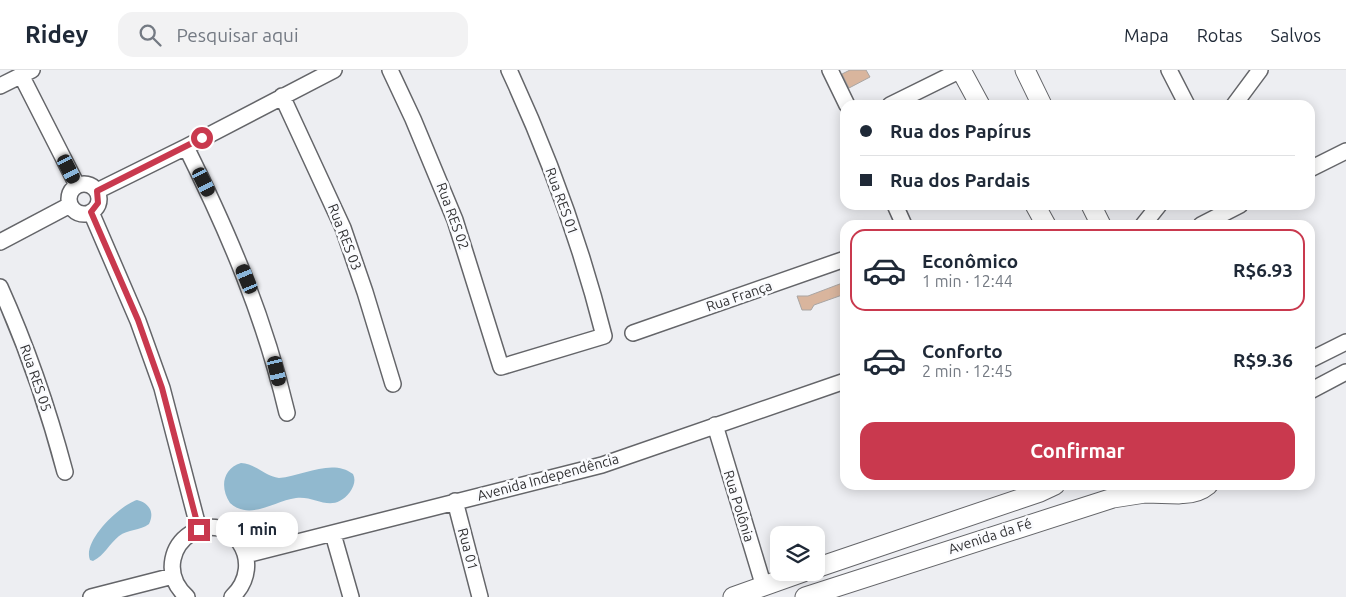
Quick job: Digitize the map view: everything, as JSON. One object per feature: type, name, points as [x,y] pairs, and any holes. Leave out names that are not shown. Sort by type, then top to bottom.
[{"type":"main road","points":[[961,70],[977,100]]},
{"type":"main road","points":[[1025,70],[1040,100]]},
{"type":"main road","name":"Avenida da Fé","points":[[825,565],[1045,490]]},
{"type":"main road","points":[[1166,490],[1178,494]]},
{"type":"main road","name":"Avenida da Fé","points":[[805,597],[1113,498],[1144,493],[1193,493],[1199,490]]},
{"type":"main road","points":[[733,597],[780,581]]},
{"type":"street","points":[[97,191],[334,70]]},
{"type":"street","name":"Rua RES 02","points":[[390,70],[414,119],[455,220],[501,367],[604,336]]},
{"type":"street","name":"Rua RES 01","points":[[509,70],[529,112],[556,181],[583,259],[604,336]]},
{"type":"street","points":[[830,70],[845,100]]},
{"type":"street","points":[[900,100],[961,70]]},
{"type":"street","points":[[1169,70],[1184,100]]},
{"type":"street","points":[[1238,100],[1260,70]]},
{"type":"street","points":[[0,86],[27,73],[76,185]]},
{"type":"street","name":"Rua RES 03","points":[[282,96],[343,228],[393,384]]},
{"type":"street","points":[[186,147],[222,218],[247,279],[277,371],[287,413]]},
{"type":"street","points":[[1315,166],[1346,151]]},
{"type":"street","points":[[88,184],[97,191],[98,203],[91,212],[79,214],[70,205],[69,194],[76,185],[88,184]]},
{"type":"street","points":[[0,242],[70,205]]},
{"type":"street","points":[[1147,220],[1155,210]]},
{"type":"street","points":[[1211,220],[1230,210]]},
{"type":"street","points":[[91,212],[138,320],[159,380],[199,530]]},
{"type":"street","name":"Rua França","points":[[633,333],[840,261]]},
{"type":"street","name":"Rua RES 05","points":[[0,287],[38,380],[65,472]]},
{"type":"street","points":[[1315,358],[1346,342]]},
{"type":"street","points":[[1315,388],[1346,372]]},
{"type":"street","name":"Avenida Independência","points":[[246,555],[602,465],[840,383]]},
{"type":"street","name":"Rua Polônia","points":[[715,425],[764,587]]},
{"type":"street","name":"Rua 01","points":[[455,501],[480,597]]},
{"type":"street","points":[[187,597],[177,585],[173,576],[172,562],[177,548],[186,537],[199,530],[214,528],[228,532],[240,542],[246,555],[248,571],[246,579],[232,597]]},
{"type":"street","points":[[333,534],[351,597]]},
{"type":"street","points":[[91,597],[173,576]]},
{"type":"water","points":[[241,463],[251,465],[279,478],[317,469],[345,469],[353,474],[353,488],[343,499],[337,502],[330,503],[296,498],[254,510],[246,510],[230,503],[224,485],[230,470]]},
{"type":"water","points":[[137,500],[145,503],[150,509],[151,520],[149,524],[123,534],[101,556],[93,561],[90,560],[89,552],[92,543],[104,525],[121,509]]},
{"type":"building","points":[[850,70],[866,70],[870,77],[849,88],[842,74]]},
{"type":"building","points":[[840,284],[840,296],[814,305],[811,310],[802,310],[797,296],[808,296]]},
{"type":"route","points":[[199,530],[162,388],[138,320],[91,212],[98,203],[97,191],[202,138]]}]
